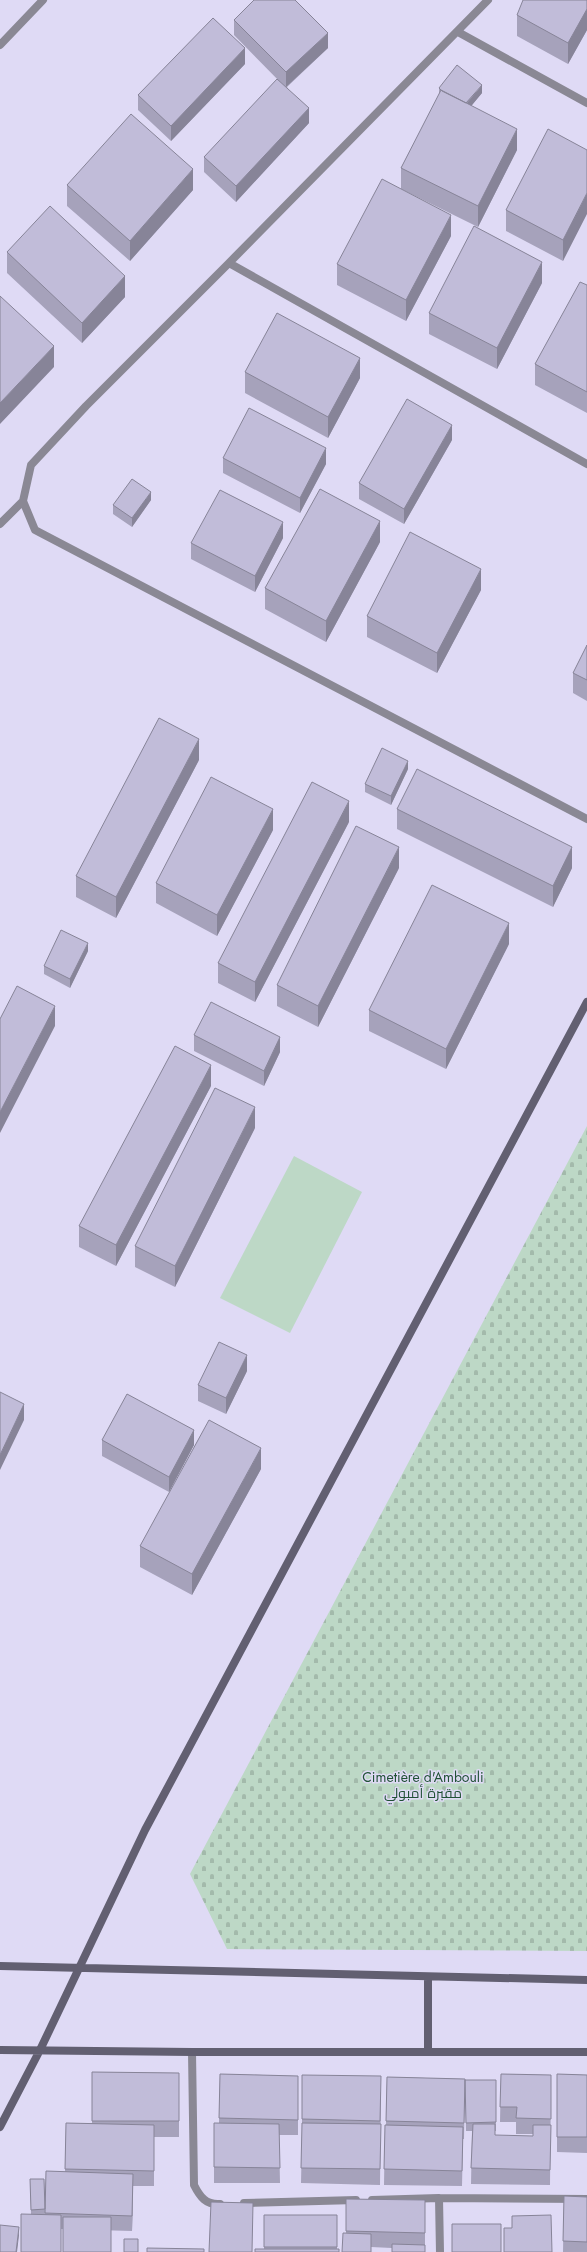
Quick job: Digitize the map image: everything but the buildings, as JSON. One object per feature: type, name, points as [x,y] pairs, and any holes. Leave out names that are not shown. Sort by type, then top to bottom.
[{"type":"main road","points":[[0,2127],[40,2050],[77,1968],[148,1823],[587,1002]]},
{"type":"main road","points":[[0,1966],[587,1980]]},
{"type":"main road","points":[[428,1977],[428,2052]]},
{"type":"main road","points":[[0,2050],[192,2052],[587,2052]]},
{"type":"street","points":[[0,45],[43,0]]},
{"type":"street","points":[[0,524],[23,500],[31,466],[86,406],[488,0]]},
{"type":"street","points":[[458,32],[587,103]]},
{"type":"street","points":[[229,263],[587,464]]},
{"type":"street","points":[[23,500],[35,530],[587,819]]},
{"type":"street","points":[[192,2052],[194,2185],[201,2198],[213,2204],[439,2198],[587,2199]]},
{"type":"street","points":[[439,2198],[440,2252]]},
{"type":"green space","name":"Cimetière d'Ambouli مقبرة أمبولي","points":[[587,1126],[587,1951],[227,1949],[190,1874]]},
{"type":"green space","points":[[294,1156],[362,1192],[290,1333],[220,1298]]}]
